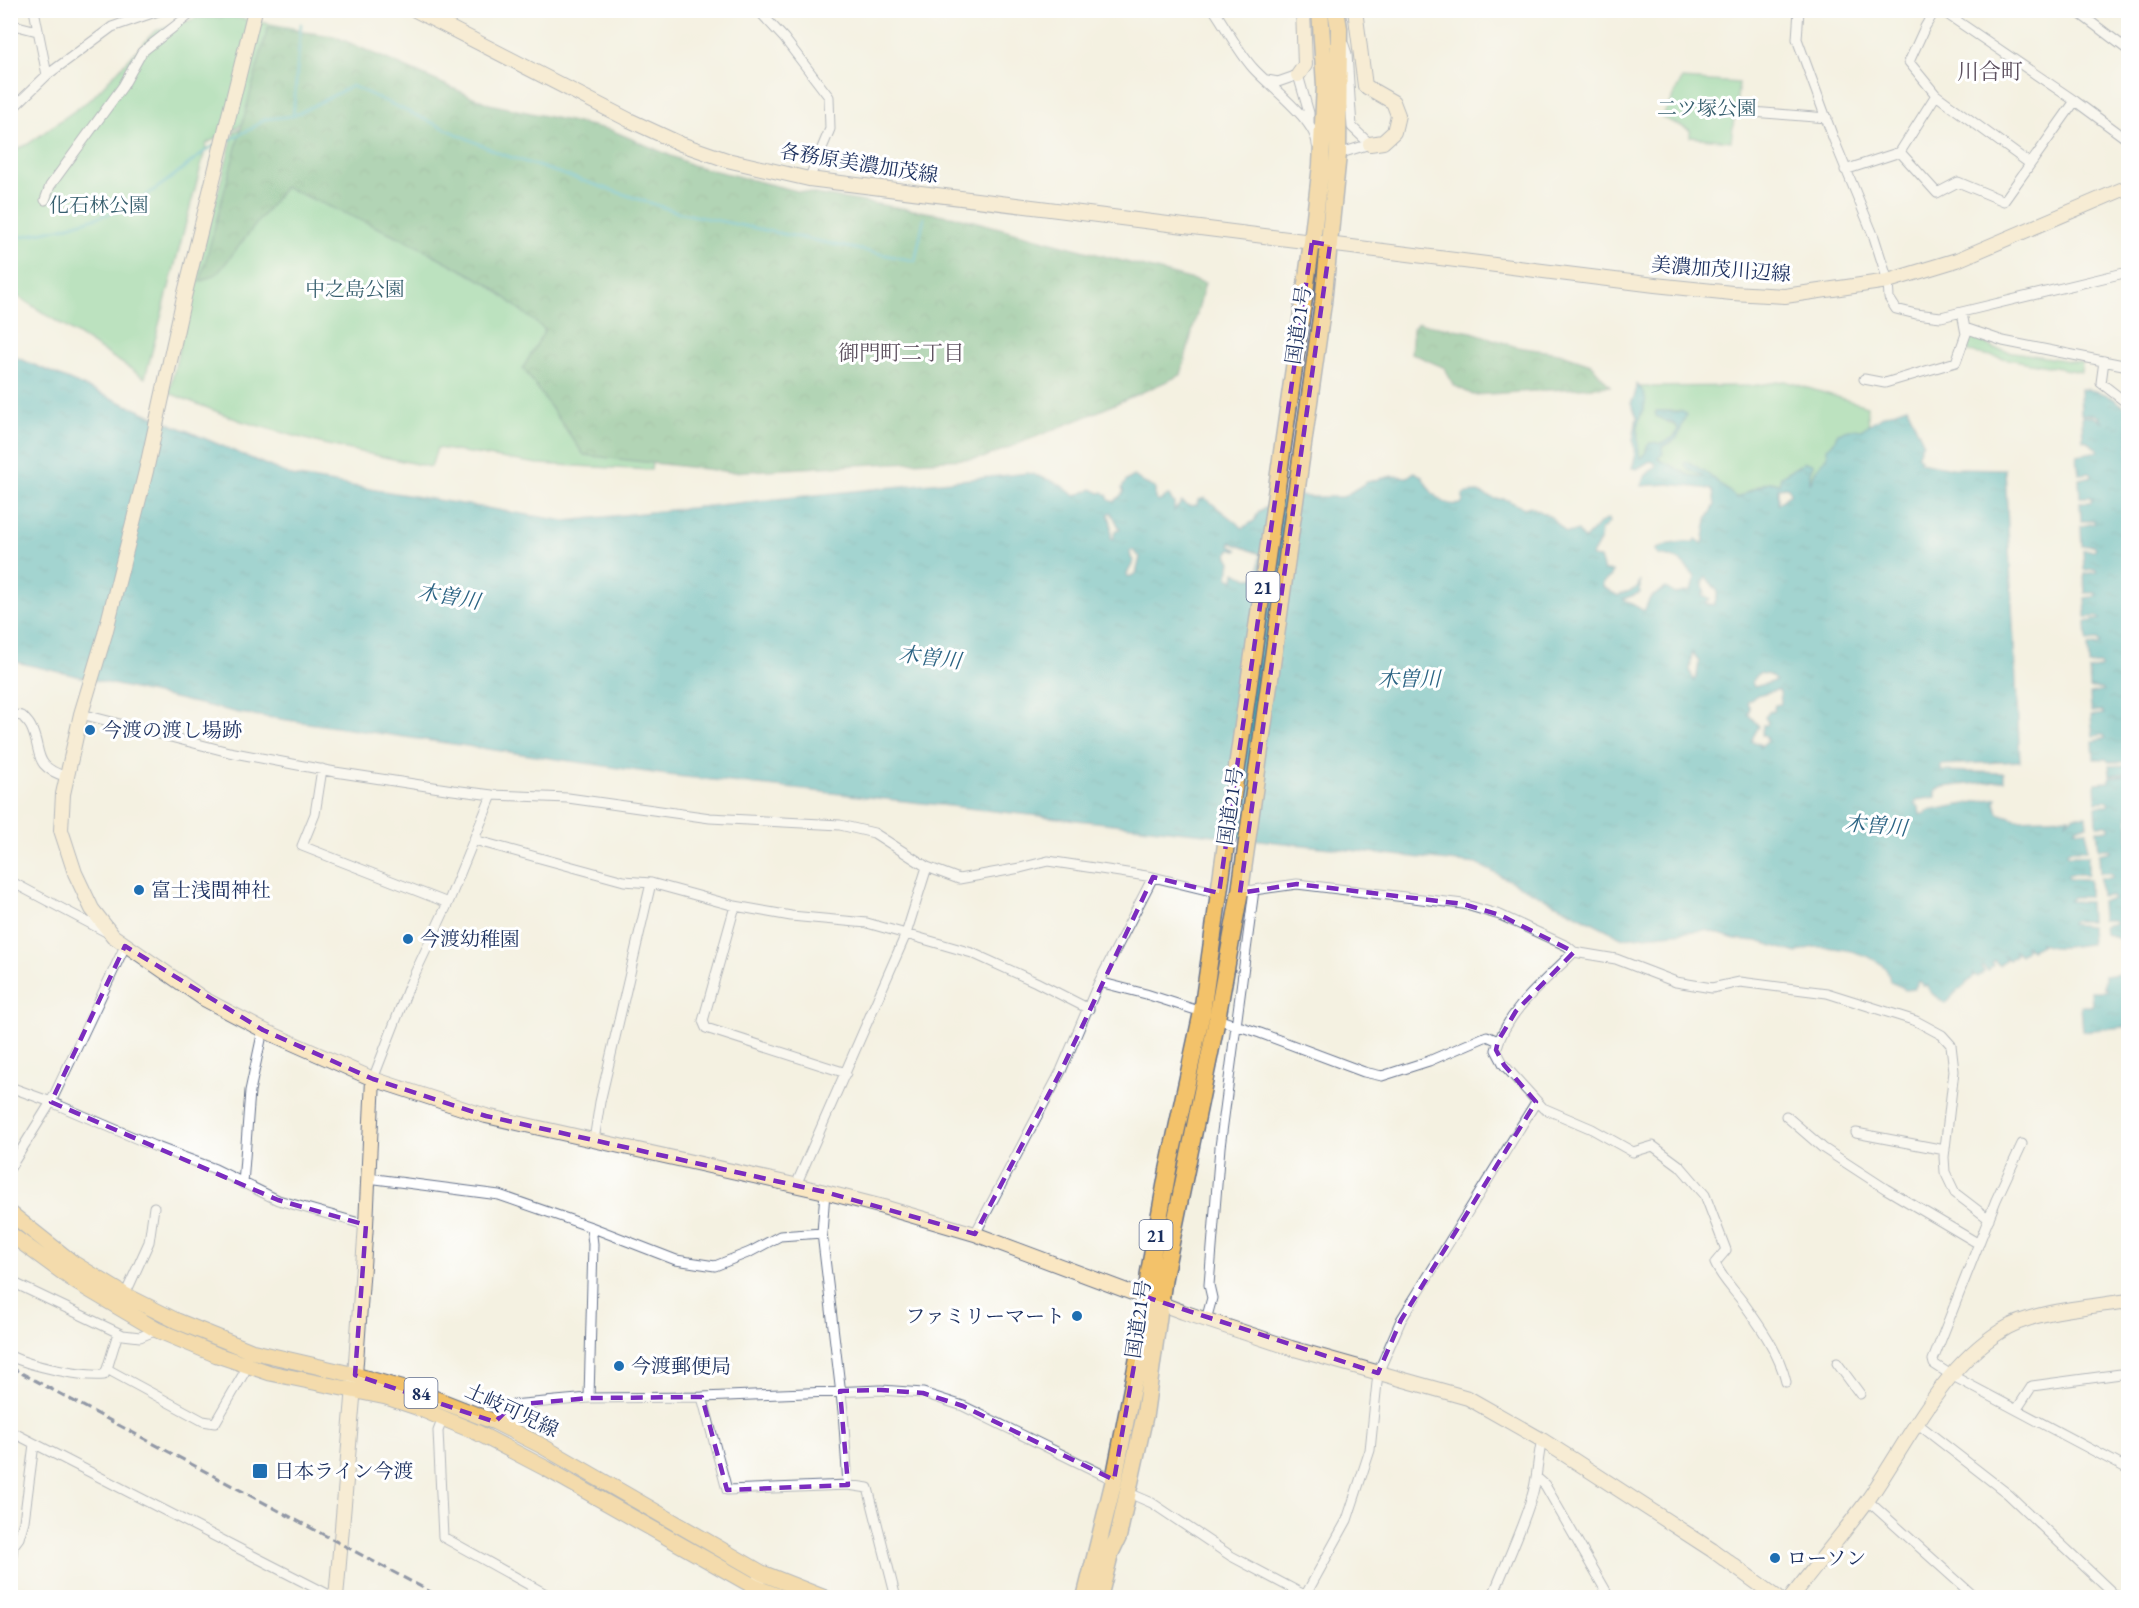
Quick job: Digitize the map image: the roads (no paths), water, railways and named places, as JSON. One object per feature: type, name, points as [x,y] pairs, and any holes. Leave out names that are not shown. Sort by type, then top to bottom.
[{"type":"highway","name":"国道21号","points":[[1210,1016],[1219,893],[1304,301],[1321,165],[1324,85],[1320,10]]},
{"type":"highway","name":"国道21号","points":[[1099,1598],[1129,1493],[1145,1414],[1154,1301],[1149,1272],[1168,1170],[1245,885],[1330,245],[1338,154],[1339,28],[1336,10]]},
{"type":"highway","name":"国道21号","points":[[1085,1598],[1114,1480],[1143,1332],[1154,1301]]},
{"type":"highway","points":[[1112,1598],[1121,1556],[1118,1537]]},
{"type":"main road","name":"土岐可児線","points":[[10,1213],[73,1263],[125,1295],[177,1321],[251,1351],[354,1382],[426,1395],[495,1422],[543,1446],[755,1586],[825,1598]]},
{"type":"main road","name":"土岐可児線","points":[[10,1234],[76,1282],[157,1330],[217,1355],[270,1373],[325,1386],[354,1382],[386,1397],[443,1418],[478,1433],[547,1469],[755,1586],[783,1598]]},
{"type":"street","points":[[34,10],[47,75]]},
{"type":"street","points":[[10,111],[47,75],[112,27],[161,10]]},
{"type":"street","points":[[45,200],[50,186],[123,86],[142,52],[192,11],[224,10]]},
{"type":"street","points":[[112,936],[92,909],[75,873],[61,830],[63,794],[81,714],[105,634],[184,297],[255,10]]},
{"type":"street","name":"各務原美濃加茂線","points":[[415,10],[629,120],[681,144],[728,160],[809,179],[1330,245]]},
{"type":"street","points":[[758,10],[784,38],[829,97],[830,129],[809,179]]},
{"type":"street","points":[[1214,10],[1253,69],[1267,80],[1309,124],[1316,137],[1317,154],[1321,165]]},
{"type":"street","points":[[1267,80],[1278,82],[1298,75],[1305,64],[1303,10]]},
{"type":"street","points":[[1338,154],[1383,142],[1394,132],[1398,115],[1393,102],[1365,87],[1356,10]]},
{"type":"street","points":[[1798,10],[1797,39],[1845,170],[1874,237],[1887,281],[1889,298],[1896,309],[1941,317],[2128,272]]},
{"type":"street","points":[[1935,10],[1909,62],[1936,95],[2029,163]]},
{"type":"street","points":[[1941,10],[2075,100],[2128,140]]},
{"type":"street","points":[[2075,10],[2128,50]]},
{"type":"street","points":[[10,24],[37,31]]},
{"type":"street","points":[[1339,28],[1347,54],[1352,127],[1370,144]]},
{"type":"street","points":[[1298,75],[1309,113],[1309,124]]},
{"type":"street","points":[[1845,170],[1900,152],[1936,95]]},
{"type":"street","points":[[1900,152],[1937,193],[1958,182],[2004,201],[2075,100]]},
{"type":"street","points":[[1739,111],[1827,118]]},
{"type":"street","name":"美濃加茂川辺線","points":[[1330,245],[1732,293],[1785,296],[1887,281],[1957,260],[2128,187]]},
{"type":"street","points":[[1864,378],[1885,383],[1956,362],[1966,334],[1962,313]]},
{"type":"street","points":[[1965,328],[2003,341],[2128,366]]},
{"type":"street","points":[[2104,361],[2101,383],[2128,404]]},
{"type":"street","points":[[10,714],[22,716],[31,726],[38,757],[44,765],[57,774],[67,777]]},
{"type":"street","points":[[81,714],[229,752],[492,795],[568,798],[710,818],[840,825],[874,833],[927,867],[959,879],[1048,861],[1153,877],[1219,893]]},
{"type":"street","points":[[322,769],[315,814],[302,846],[448,903]]},
{"type":"street","points":[[10,1431],[336,1598],[366,1225],[370,1092],[409,986],[448,903],[492,795]]},
{"type":"street","points":[[474,840],[624,881],[651,883],[735,906],[791,916],[867,923],[972,953],[1089,1009]]},
{"type":"street","points":[[796,1185],[906,934],[927,867]]},
{"type":"street","points":[[975,1234],[1061,1071],[1099,982],[1153,877]]},
{"type":"street","points":[[10,881],[112,936],[204,999],[263,1030],[373,1079],[486,1116],[796,1185],[975,1234],[1078,1275],[1206,1320],[1292,1348],[1468,1398],[1542,1440],[1712,1550],[1778,1598]]},
{"type":"street","points":[[594,1140],[600,1102],[651,883]]},
{"type":"street","points":[[1206,1320],[1211,1304],[1209,1285],[1220,1147],[1235,1025],[1245,885],[1297,884],[1463,904],[1500,915],[1567,946],[1574,952],[1616,959],[1676,982],[1712,988],[1740,982],[1827,993],[1916,1021],[1942,1035],[1951,1045],[1954,1071],[1945,1150],[1945,1172],[1955,1193],[1989,1219]]},
{"type":"street","points":[[735,906],[703,1021],[706,1028],[846,1073]]},
{"type":"street","points":[[10,1168],[51,1102],[125,946]]},
{"type":"street","points":[[1574,952],[1516,1011],[1498,1041],[1496,1050],[1504,1065],[1543,1108],[1592,1129],[1633,1152],[1653,1146],[1680,1166],[1705,1195],[1726,1250],[1715,1263],[1720,1275],[1741,1300],[1767,1338],[1781,1362],[1786,1382]]},
{"type":"street","points":[[1099,982],[1146,994],[1364,1072],[1382,1076],[1487,1036],[1498,1041]]},
{"type":"street","points":[[243,1184],[250,1091],[263,1030]]},
{"type":"street","points":[[10,1087],[215,1169],[243,1184],[296,1206],[366,1225]]},
{"type":"street","points":[[1129,1493],[1152,1503],[1231,1556],[1306,1597],[1351,1510],[1370,1450],[1378,1373],[1401,1320],[1536,1102]]},
{"type":"street","points":[[1786,1116],[1823,1148],[1886,1189],[1979,1244]]},
{"type":"street","points":[[1856,1133],[1945,1150]]},
{"type":"street","points":[[2022,1144],[1989,1219],[1933,1360],[1936,1366],[1951,1375],[2128,1469]]},
{"type":"street","points":[[368,1178],[499,1194],[676,1260],[715,1266],[750,1252],[780,1236],[822,1233]]},
{"type":"street","points":[[825,1192],[822,1233],[848,1485]]},
{"type":"street","points":[[125,1295],[149,1242],[154,1208]]},
{"type":"street","points":[[589,1398],[593,1266],[591,1227]]},
{"type":"street","points":[[10,1281],[118,1333],[140,1337],[157,1330]]},
{"type":"street","points":[[1791,1598],[1867,1500],[1951,1375],[1973,1352],[2002,1330],[2021,1322],[2058,1311],[2128,1301]]},
{"type":"street","points":[[10,1356],[51,1368],[92,1376],[104,1375],[118,1333]]},
{"type":"street","points":[[1837,1363],[1860,1394]]},
{"type":"street","points":[[107,1369],[203,1421],[215,1423],[244,1373],[245,1364]]},
{"type":"street","points":[[2017,1409],[2032,1386],[2128,1373]]},
{"type":"street","points":[[495,1422],[512,1405],[589,1398],[702,1397],[881,1390],[923,1393],[963,1406],[1114,1480]]},
{"type":"street","points":[[702,1397],[727,1490],[848,1485],[868,1488],[896,1598]]},
{"type":"street","points":[[443,1418],[438,1431],[443,1537],[553,1598]]},
{"type":"street","points":[[1918,1424],[2008,1494],[2118,1598]]},
{"type":"street","points":[[1492,1598],[1531,1500],[1537,1478],[1542,1440]]},
{"type":"street","points":[[10,1569],[11,1545],[19,1538],[24,1521],[34,1444]]},
{"type":"street","points":[[1537,1478],[1545,1485],[1610,1598]]},
{"type":"street","points":[[1867,1500],[1976,1598]]},
{"type":"street","points":[[2102,1598],[2109,1589]]},
{"type":"water","name":"木曽川","points":[[11,355],[292,476],[565,521],[1028,473],[1058,484],[1075,496],[1092,489],[1103,492],[1109,500],[1114,502],[1124,492],[1122,488],[1126,481],[1134,476],[1155,488],[1155,497],[1158,502],[1168,495],[1174,503],[1174,511],[1182,502],[1189,506],[1197,505],[1198,500],[1205,498],[1243,528],[1254,521],[1259,511],[1289,494],[1295,493],[1307,497],[1343,497],[1367,482],[1392,476],[1408,477],[1414,472],[1422,476],[1437,497],[1447,503],[1461,504],[1465,493],[1478,492],[1495,499],[1505,499],[1524,508],[1530,506],[1551,517],[1566,533],[1578,531],[1584,540],[1600,523],[1608,519],[1610,522],[1601,530],[1600,541],[1591,557],[1600,558],[1604,571],[1612,571],[1611,576],[1603,583],[1603,587],[1618,596],[1637,588],[1640,580],[1640,593],[1623,599],[1644,611],[1650,598],[1666,588],[1675,594],[1691,591],[1695,577],[1683,563],[1671,557],[1658,555],[1655,550],[1673,543],[1693,542],[1696,539],[1703,544],[1707,519],[1715,505],[1713,492],[1710,489],[1669,484],[1641,486],[1644,477],[1656,466],[1650,461],[1637,469],[1632,468],[1635,458],[1633,440],[1637,417],[1631,403],[1635,395],[1636,384],[1642,390],[1646,400],[1638,424],[1638,447],[1641,458],[1645,455],[1648,444],[1656,442],[1660,444],[1674,437],[1677,432],[1678,428],[1671,421],[1656,416],[1656,411],[1683,412],[1686,415],[1677,437],[1662,447],[1663,454],[1658,459],[1689,475],[1702,477],[1688,470],[1684,463],[1689,462],[1737,498],[1768,482],[1779,484],[1781,476],[1805,462],[1813,464],[1810,484],[1816,470],[1828,455],[1827,448],[1833,443],[1838,433],[1854,429],[1861,430],[1882,416],[1907,407],[1923,442],[1917,456],[1921,459],[1919,462],[1953,468],[2005,469],[2020,761],[1941,765],[1941,771],[2004,773],[2004,780],[1943,787],[1936,791],[1936,797],[1917,800],[1915,803],[1919,807],[1920,815],[1927,811],[1997,798],[1995,802],[1998,813],[2016,819],[2069,817],[2065,823],[2074,816],[2086,816],[2087,825],[2078,826],[2075,829],[2087,831],[2087,850],[2069,850],[2066,853],[2088,855],[2088,874],[2067,876],[2070,879],[2089,879],[2089,897],[2072,897],[2069,901],[2089,902],[2090,921],[2073,921],[2070,924],[2090,926],[2091,944],[2051,947],[2039,942],[2041,945],[2031,950],[2026,945],[2024,946],[2027,948],[2020,955],[2015,950],[2016,954],[2009,960],[2003,955],[2006,959],[1999,965],[1994,960],[1988,971],[1982,966],[1984,971],[1978,977],[1973,973],[1974,976],[1968,982],[1966,981],[1966,984],[1946,1003],[1937,998],[1927,985],[1924,986],[1919,981],[1914,989],[1905,990],[1890,982],[1889,975],[1882,965],[1864,955],[1840,949],[1816,947],[1797,953],[1757,941],[1735,939],[1706,930],[1623,938],[1477,864],[667,775],[239,713],[11,661]],"holes":[[[1786,487],[1790,494],[1778,504],[1778,488]],[[1111,512],[1120,529],[1115,531],[1113,540],[1108,514]],[[1230,542],[1260,554],[1258,577],[1248,578],[1235,572],[1234,580],[1228,577],[1231,562],[1227,555],[1230,550],[1238,550],[1230,546]],[[1132,550],[1140,557],[1136,574],[1128,577],[1127,574],[1134,561],[1130,551]],[[1706,577],[1718,592],[1714,605],[1706,603],[1710,599],[1702,596],[1705,593],[1704,580]],[[1692,652],[1699,661],[1694,681],[1690,671]],[[1759,673],[1770,675],[1776,681],[1754,687],[1752,682]],[[1780,691],[1781,704],[1775,705],[1773,712],[1770,711],[1765,717],[1768,723],[1763,725],[1762,735],[1767,741],[1760,747],[1760,744],[1751,741],[1759,726],[1748,714],[1750,708],[1747,703],[1757,695]]]},
{"type":"water","points":[[2080,389],[2107,395],[2118,401],[2128,411],[2128,764],[2094,759],[2093,741],[2106,738],[2103,735],[2093,736],[2091,716],[2104,714],[2102,711],[2091,712],[2090,694],[2103,691],[2090,689],[2089,670],[2102,667],[2099,664],[2089,665],[2088,646],[2100,643],[2098,640],[2087,641],[2086,622],[2100,619],[2086,617],[2085,598],[2099,596],[2096,593],[2085,593],[2084,574],[2097,572],[2095,569],[2084,570],[2083,550],[2096,548],[2094,545],[2082,546],[2081,526],[2095,523],[2081,521],[2080,502],[2093,500],[2091,497],[2080,497],[2079,479],[2092,476],[2089,473],[2079,474],[2077,455],[2098,451],[2088,441],[2083,440],[2082,416],[2093,417],[2104,422],[2096,415],[2081,414]]},
{"type":"water","points":[[2128,765],[2128,773],[2110,775],[2109,766]]},
{"type":"water","points":[[2128,775],[2128,943],[2124,943],[2114,936],[2105,934],[2104,926],[2116,923],[2113,920],[2102,920],[2101,901],[2114,899],[2111,896],[2101,896],[2100,878],[2113,876],[2110,873],[2100,873],[2099,854],[2111,851],[2099,849],[2097,830],[2110,828],[2107,825],[2097,825],[2096,806],[2109,804],[2106,801],[2096,802],[2095,783],[2108,782],[2110,777]]},
{"type":"water","points":[[2128,973],[2128,1028],[2083,1031],[2081,1006],[2092,1006],[2091,991],[2107,991],[2104,987],[2105,976]]},
{"type":"waterway","points":[[228,140],[265,119],[293,116],[301,24]]},
{"type":"waterway","points":[[293,116],[352,86],[501,154],[681,213],[915,261],[924,218]]},
{"type":"waterway","points":[[10,239],[62,228],[128,208],[208,149],[217,145]]},
{"type":"railway","points":[[10,1367],[442,1598]]},
{"type":"place","name":"今渡の渡し場跡","points":[[90,730]]},
{"type":"place","name":"富士浅間神社","points":[[139,890]]},
{"type":"place","name":"今渡幼稚園","points":[[408,939]]},
{"type":"place","name":"ファミリーマート","points":[[1077,1316]]},
{"type":"place","name":"今渡郵便局","points":[[619,1366]]},
{"type":"place","name":"日本ライン今渡","points":[[260,1471]]},
{"type":"place","name":"ローソン","points":[[1775,1558]]},
{"type":"district","name":"川合町","points":[[1990,71]]},
{"type":"district","name":"御門町二丁目","points":[[901,352]]},
{"type":"park label","name":"二ツ塚公園","points":[[1707,108]]},
{"type":"park label","name":"化石林公園","points":[[99,205]]},
{"type":"park label","name":"中之島公園","points":[[355,289]]}]
